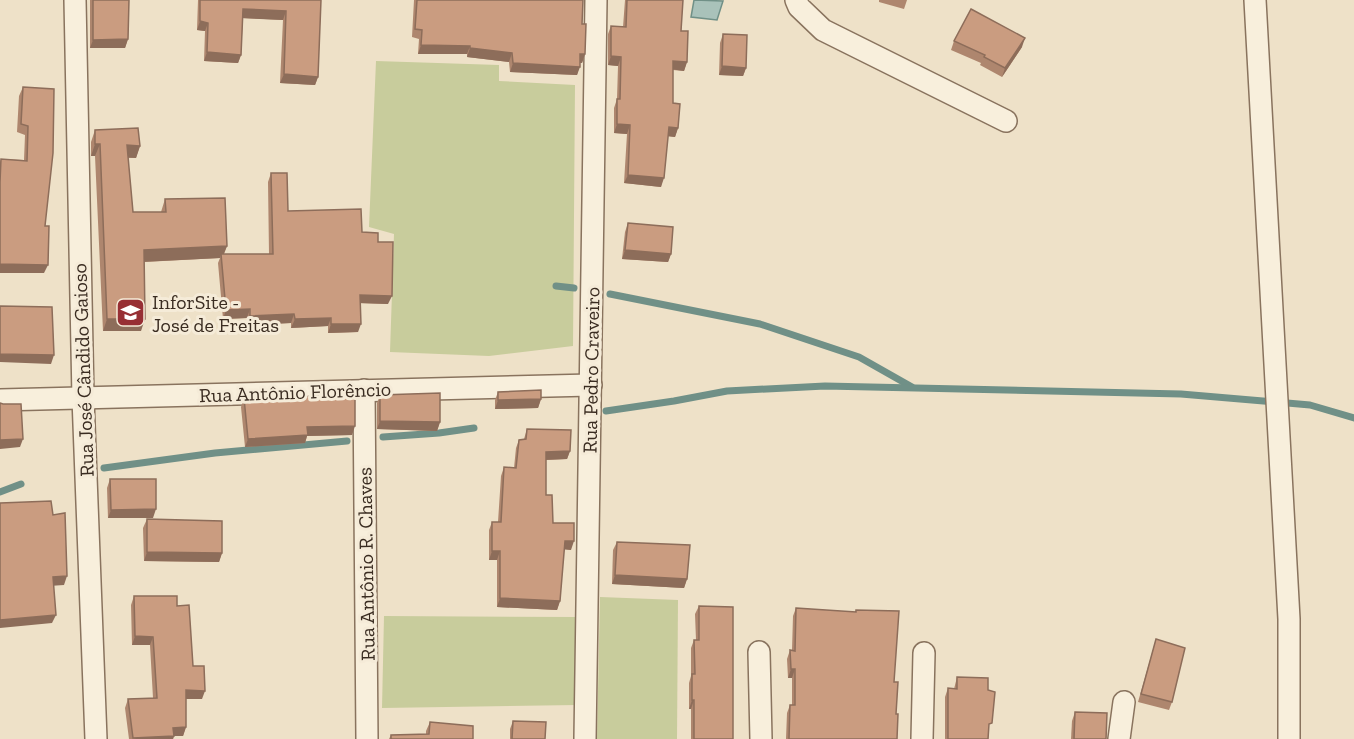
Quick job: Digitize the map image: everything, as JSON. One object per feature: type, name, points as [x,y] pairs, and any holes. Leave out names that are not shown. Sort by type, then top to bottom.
[{"type":"street","name":"Rua José Cândido Gaioso","points":[[75,0],[83,398],[96,739]]},
{"type":"street","name":"Rua Pedro Craveiro","points":[[585,739],[596,0]]},
{"type":"street","points":[[796,0],[799,7],[823,30],[1006,121]]},
{"type":"street","points":[[1255,0],[1289,619],[1289,739]]},
{"type":"street","name":"Rua Antônio Florêncio","points":[[0,400],[591,385]]},
{"type":"street","name":"Rua Antônio R. Chaves","points":[[364,390],[367,739]]},
{"type":"street","points":[[759,652],[761,739]]},
{"type":"street","points":[[922,739],[924,653]]},
{"type":"street","points":[[1119,739],[1124,702]]},
{"type":"green space","points":[[376,61],[499,65],[499,81],[575,85],[573,346],[489,356],[390,352],[394,234],[369,227]]},
{"type":"green space","points":[[600,597],[678,600],[677,739],[597,739]]},
{"type":"green space","points":[[384,616],[577,617],[577,705],[382,708]]},
{"type":"water","points":[[694,0],[723,1],[717,20],[691,17]]},
{"type":"building","points":[[93,0],[129,0],[128,39],[93,40]]},
{"type":"building","points":[[200,0],[321,0],[318,77],[284,74],[286,11],[243,9],[241,55],[207,52],[208,23],[200,21]]},
{"type":"building","points":[[417,0],[583,0],[582,24],[586,24],[585,54],[580,54],[580,67],[513,63],[512,53],[470,48],[470,46],[421,45],[422,30],[415,29]]},
{"type":"building","points":[[627,0],[683,0],[681,31],[688,31],[687,62],[673,61],[673,103],[680,104],[678,128],[669,127],[664,178],[628,175],[630,125],[617,124],[621,57],[611,56],[611,26],[626,27]]},
{"type":"building","points":[[971,9],[1025,38],[1005,68],[984,57],[985,55],[954,41]]},
{"type":"building","points":[[723,34],[747,35],[746,68],[722,66]]},
{"type":"building","points":[[23,87],[54,89],[53,153],[45,226],[49,226],[48,265],[0,264],[1,159],[27,161],[28,126],[21,124]]},
{"type":"building","points":[[138,128],[140,146],[127,145],[133,212],[166,212],[165,199],[225,198],[227,246],[144,250],[145,319],[107,319],[100,144],[95,144],[95,130]]},
{"type":"building","points":[[271,173],[287,173],[288,211],[361,209],[362,232],[378,233],[378,242],[393,242],[392,296],[360,295],[361,324],[331,324],[331,318],[295,319],[294,314],[250,316],[250,309],[226,310],[221,254],[273,254]]},
{"type":"building","points":[[628,223],[673,227],[671,254],[625,250]]},
{"type":"building","points":[[0,306],[52,307],[54,355],[0,354]]},
{"type":"building","points":[[541,390],[541,399],[498,400],[498,392]]},
{"type":"building","points":[[440,393],[440,422],[380,421],[380,395]]},
{"type":"building","points":[[355,395],[355,426],[307,427],[308,435],[248,439],[244,398]]},
{"type":"building","points":[[0,403],[21,404],[23,439],[0,440]]},
{"type":"building","points":[[527,429],[571,430],[570,451],[546,452],[546,495],[552,495],[553,523],[574,523],[574,541],[565,541],[560,601],[500,598],[500,551],[492,551],[492,522],[501,522],[504,467],[516,468],[519,440],[526,439]]},
{"type":"building","points":[[110,479],[156,479],[156,509],[111,510]]},
{"type":"building","points":[[51,501],[53,515],[65,513],[67,576],[53,577],[56,615],[0,620],[0,503]]},
{"type":"building","points":[[147,519],[222,521],[222,553],[147,552]]},
{"type":"building","points":[[617,542],[690,545],[687,579],[615,575]]},
{"type":"building","points":[[134,596],[177,596],[177,606],[189,605],[193,666],[204,666],[205,691],[186,690],[186,727],[173,728],[174,736],[133,738],[128,699],[157,698],[153,637],[135,636]]},
{"type":"building","points":[[699,606],[733,607],[733,739],[694,739],[692,674],[695,674],[694,640],[699,640]]},
{"type":"building","points":[[796,608],[856,612],[856,610],[899,611],[894,682],[898,682],[897,739],[789,739],[790,705],[795,705],[795,669],[791,669],[790,650],[795,651]]},
{"type":"building","points":[[1156,639],[1185,648],[1172,702],[1141,694]]},
{"type":"building","points":[[957,677],[988,678],[988,690],[995,692],[988,739],[948,739],[948,688],[957,689]]},
{"type":"building","points":[[1075,712],[1107,713],[1106,739],[1074,739]]},
{"type":"building","points":[[513,721],[546,722],[545,739],[512,739]]},
{"type":"building","points":[[430,722],[473,726],[473,739],[391,739],[391,735],[429,734]]},
{"type":"waterway","points":[[556,286],[574,288]]},
{"type":"waterway","points":[[610,294],[760,324],[859,357],[912,387]]},
{"type":"waterway","points":[[606,411],[727,391],[825,386],[1181,394],[1310,405],[1354,418]]},
{"type":"waterway","points":[[383,437],[474,428]]},
{"type":"waterway","points":[[104,468],[215,453],[347,441]]},
{"type":"waterway","points":[[0,492],[21,484]]},
{"type":"place","name":"InforSite - José de Freitas","points":[[131,313]]}]
